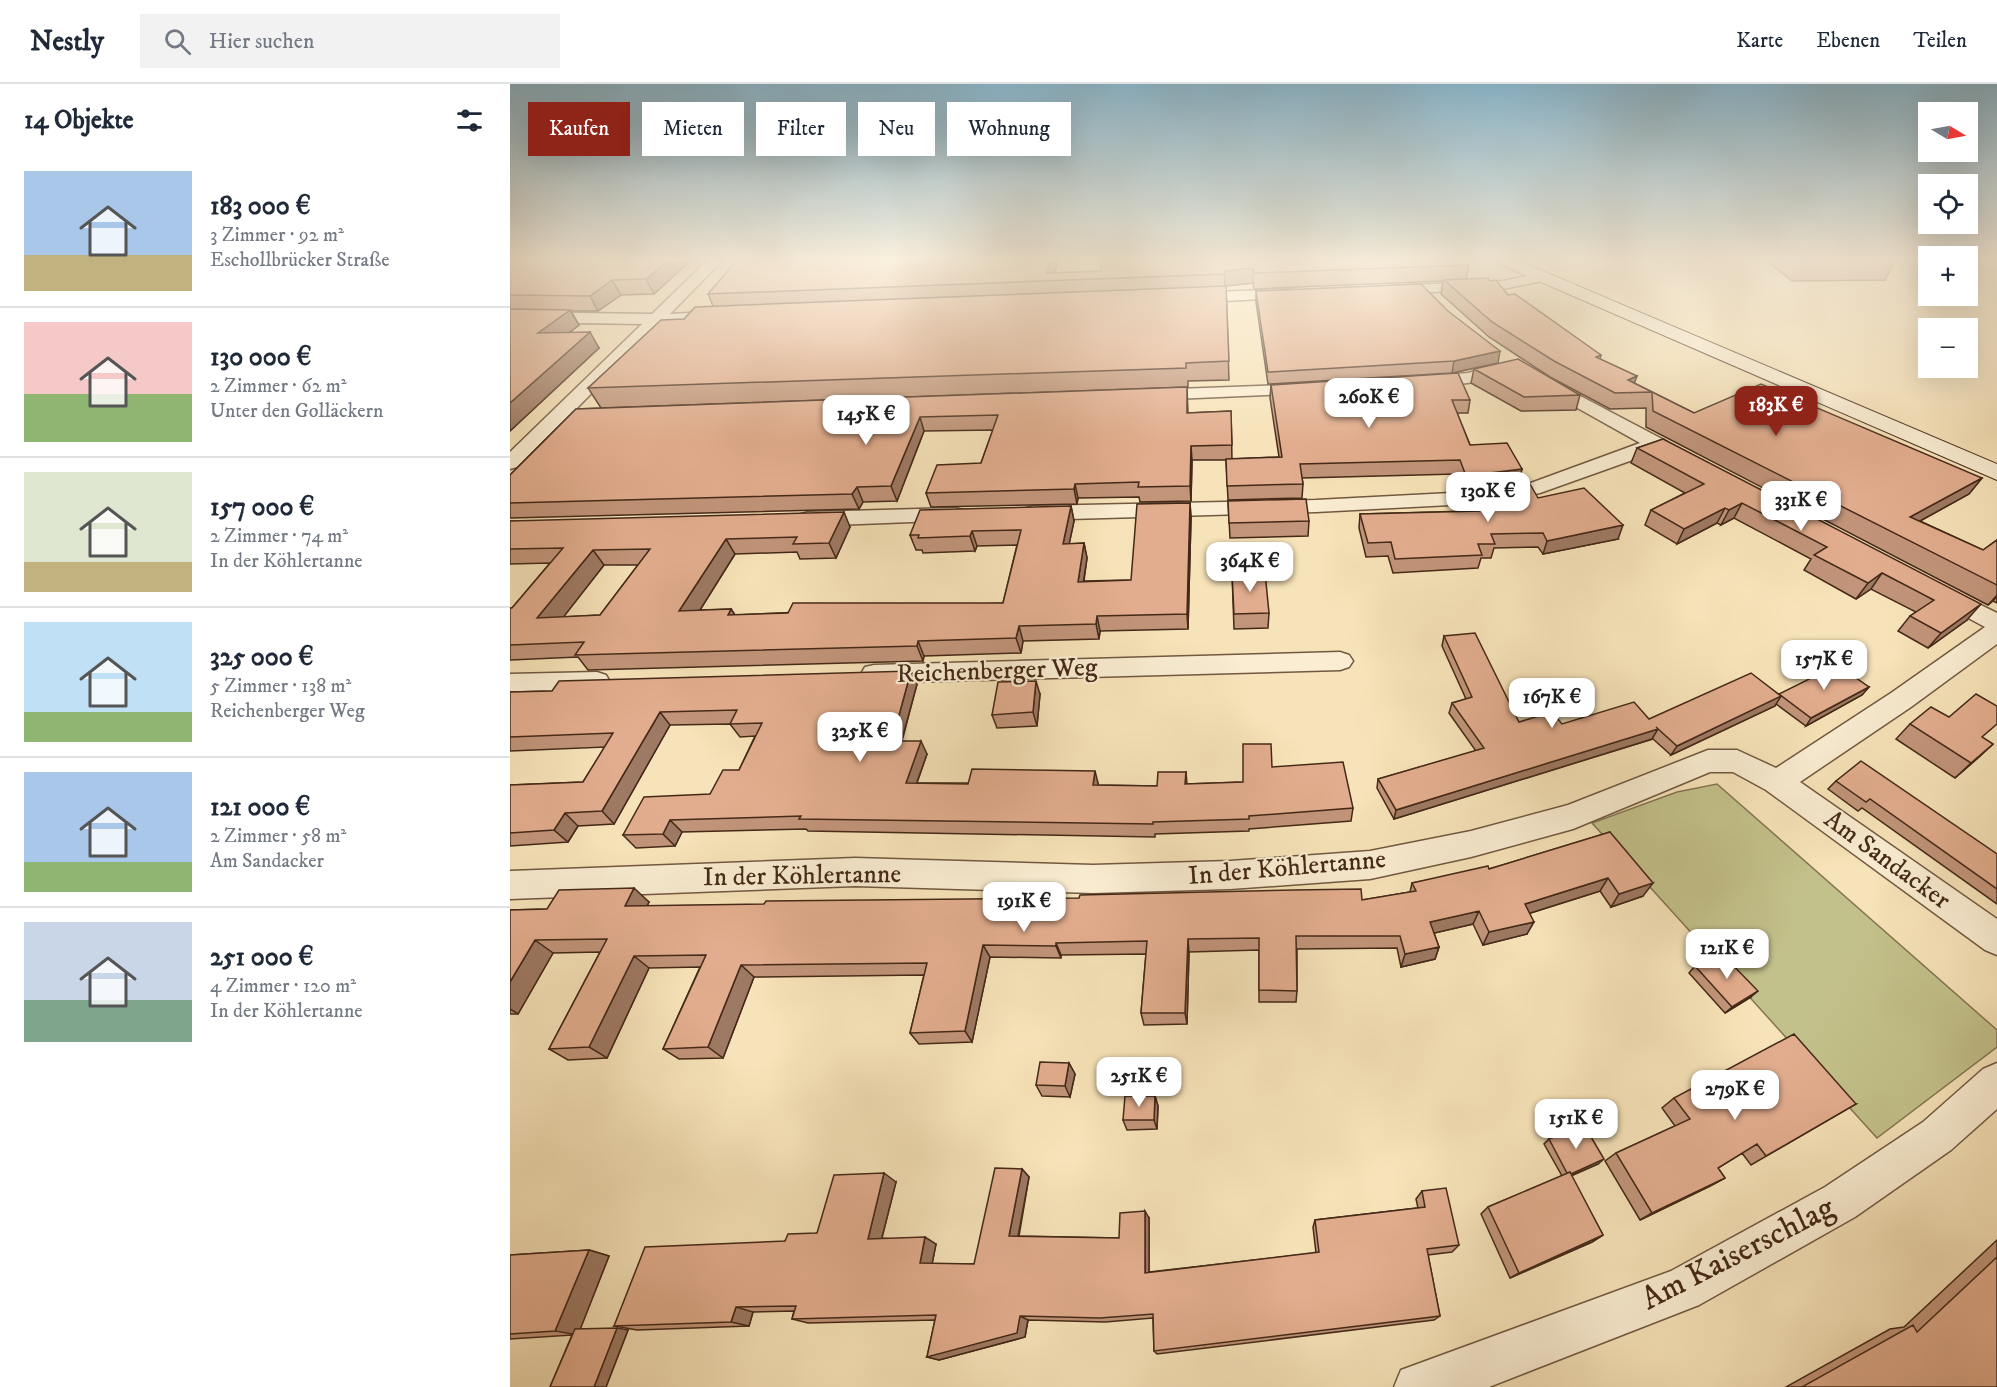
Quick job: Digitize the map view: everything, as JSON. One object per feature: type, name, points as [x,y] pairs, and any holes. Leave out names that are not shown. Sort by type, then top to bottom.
[{"type":"main road","points":[[1644,321],[1997,473]]},
{"type":"street","points":[[514,455],[557,417],[655,321]]},
{"type":"street","points":[[1492,348],[1516,366],[1688,461]]},
{"type":"street","points":[[1402,384],[1468,378],[1516,366]]},
{"type":"street","points":[[1137,396],[1326,388]]},
{"type":"street","points":[[557,417],[621,414]]},
{"type":"street","points":[[1008,514],[1316,506],[1489,497],[1533,489],[1657,444]]},
{"type":"street","points":[[794,519],[972,515]]},
{"type":"street","points":[[1925,585],[1997,623]]},
{"type":"street","points":[[1777,782],[1901,700],[1997,631]]},
{"type":"street","name":"Reichenberger Weg","points":[[854,675],[1340,661]]},
{"type":"street","points":[[510,684],[617,681]]},
{"type":"street","name":"In der Köhlertanne","points":[[510,885],[855,872],[1093,879],[1230,875],[1370,865],[1471,844],[1573,816],[1708,761],[1737,761],[1777,782]]},
{"type":"street","name":"Am Sandacker","points":[[1777,782],[1997,939]]},
{"type":"street","name":"Am Kaiserschlag","points":[[1418,1387],[1487,1364],[1683,1289],[1840,1202],[1936,1136],[1997,1083]]},
{"type":"shaded area","points":[[1717,784],[1997,1030],[1997,1047],[1877,1138],[1592,823],[1677,792]]},
{"type":"building","points":[[510,321],[555,321],[538,333],[590,332],[510,403]]},
{"type":"building","points":[[660,321],[1227,321],[1229,361],[1186,363],[1186,368],[588,388]]},
{"type":"building","points":[[1260,321],[1461,321],[1500,351],[1454,361],[1268,372]]},
{"type":"building","points":[[1491,321],[1553,321],[1601,355],[1596,357],[1637,376],[1628,380],[1652,392],[1615,393],[1554,361]]},
{"type":"building","points":[[1518,359],[1580,395],[1524,397],[1474,369]]},
{"type":"building","points":[[1458,373],[1470,400],[1452,400],[1470,445],[1507,443],[1522,469],[1466,476],[1460,460],[1300,464],[1303,484],[1227,486],[1226,459],[1282,457],[1271,385]]},
{"type":"building","points":[[1761,384],[1982,478],[1910,517],[1983,550],[1997,540],[1997,585],[1653,411],[1652,392],[1694,413]]},
{"type":"building","points":[[1187,387],[1187,413],[1231,411],[1232,445],[1191,446],[1190,486],[1138,487],[1139,482],[1075,484],[1074,489],[926,493],[937,465],[981,463],[998,415],[920,417],[891,486],[857,487],[852,494],[510,503],[510,475],[576,409]]},
{"type":"building","points":[[1663,439],[1981,604],[1941,633],[1910,616],[1934,600],[1882,573],[1868,583],[1814,555],[1827,547],[1742,503],[1729,510],[1725,508],[1684,529],[1651,510],[1704,484],[1637,448]]},
{"type":"building","points":[[1530,484],[1538,498],[1584,488],[1623,525],[1547,541],[1543,533],[1491,534],[1495,544],[1478,544],[1482,555],[1395,559],[1391,542],[1368,543],[1360,514],[1479,511],[1472,493],[1493,492]]},
{"type":"building","points":[[1306,499],[1309,521],[1229,523],[1228,501]]},
{"type":"building","points":[[1190,503],[1187,614],[1097,616],[1096,624],[1019,626],[1016,638],[918,641],[917,646],[575,655],[584,642],[510,645],[510,608],[563,548],[510,549],[510,521],[844,512],[829,543],[793,544],[797,537],[726,539],[679,611],[731,609],[728,615],[788,613],[793,603],[1003,603],[1021,530],[972,531],[970,536],[918,538],[919,535],[910,535],[920,510],[1071,506],[1063,544],[1084,543],[1078,582],[1131,580],[1137,504]],"holes":[[[650,549],[600,615],[537,618],[593,550]]]},
{"type":"building","points":[[1265,572],[1269,613],[1234,614],[1232,573]]},
{"type":"building","points":[[1475,633],[1519,722],[1552,712],[1562,724],[1634,702],[1649,719],[1751,673],[1781,696],[1677,746],[1656,727],[1658,729],[1396,810],[1378,779],[1484,748],[1452,703],[1472,697],[1444,636]]},
{"type":"building","points":[[1837,665],[1869,687],[1811,718],[1779,694]]},
{"type":"building","points":[[911,671],[892,741],[921,741],[906,783],[968,784],[972,769],[1095,771],[1093,785],[1157,786],[1158,772],[1186,772],[1185,784],[1243,782],[1243,744],[1271,744],[1272,767],[1343,762],[1353,808],[1249,816],[1249,819],[1153,822],[1153,824],[799,819],[801,816],[670,820],[663,834],[623,835],[644,797],[710,794],[723,770],[739,770],[762,723],[730,724],[737,710],[660,712],[602,811],[565,813],[554,830],[510,833],[510,785],[583,782],[613,733],[510,737],[510,692],[552,691],[559,681]]},
{"type":"building","points":[[1036,681],[1033,712],[992,715],[998,682]]},
{"type":"building","points":[[1976,694],[1997,706],[1997,724],[1982,737],[1993,744],[1971,763],[1910,724],[1931,707],[1949,717]]},
{"type":"building","points":[[1861,761],[1997,854],[1997,889],[1870,799],[1866,802],[1836,781]]},
{"type":"building","points":[[1610,832],[1653,883],[1619,894],[1608,878],[1525,904],[1534,922],[1489,932],[1479,911],[1430,922],[1439,947],[1405,954],[1400,936],[1296,936],[1297,991],[1259,990],[1259,938],[1188,939],[1185,1013],[1141,1013],[1147,941],[1056,943],[1056,946],[983,945],[965,1031],[910,1033],[927,963],[741,965],[708,1047],[663,1049],[706,955],[634,956],[589,1047],[549,1049],[607,939],[535,940],[510,982],[510,910],[547,909],[559,890],[634,888],[625,906],[764,904],[766,901],[1079,898],[1080,895],[1361,889],[1362,900],[1416,891],[1412,883],[1488,866],[1489,869]]},
{"type":"building","points":[[1723,955],[1758,991],[1732,1007],[1695,966]]},
{"type":"building","points":[[1794,1034],[1856,1104],[1766,1156],[1757,1144],[1718,1168],[1725,1178],[1652,1213],[1616,1153],[1690,1119],[1674,1098]]},
{"type":"building","points":[[1040,1062],[1069,1063],[1065,1086],[1036,1085]]},
{"type":"building","points":[[1125,1096],[1155,1096],[1154,1120],[1123,1120]]},
{"type":"building","points":[[1584,1125],[1604,1159],[1571,1174],[1567,1173],[1549,1139]]},
{"type":"building","points":[[995,1168],[1022,1169],[1009,1236],[1119,1238],[1120,1213],[1145,1211],[1145,1273],[1319,1252],[1315,1220],[1425,1207],[1422,1191],[1446,1188],[1459,1245],[1427,1249],[1440,1316],[1154,1351],[1153,1314],[1100,1318],[1020,1316],[1017,1333],[927,1357],[936,1315],[792,1319],[796,1306],[736,1307],[731,1322],[614,1326],[645,1247],[785,1241],[788,1234],[817,1233],[834,1175],[884,1173],[868,1239],[925,1237],[920,1263],[974,1264]]},
{"type":"building","points":[[1570,1172],[1603,1235],[1519,1273],[1488,1207]]},
{"type":"building","points":[[589,1250],[555,1331],[510,1334],[510,1255]]},
{"type":"building","points":[[1997,1257],[1997,1387],[1802,1387],[1913,1325],[1917,1332]]},
{"type":"building","points":[[617,1328],[594,1387],[550,1387],[575,1329]]}]
